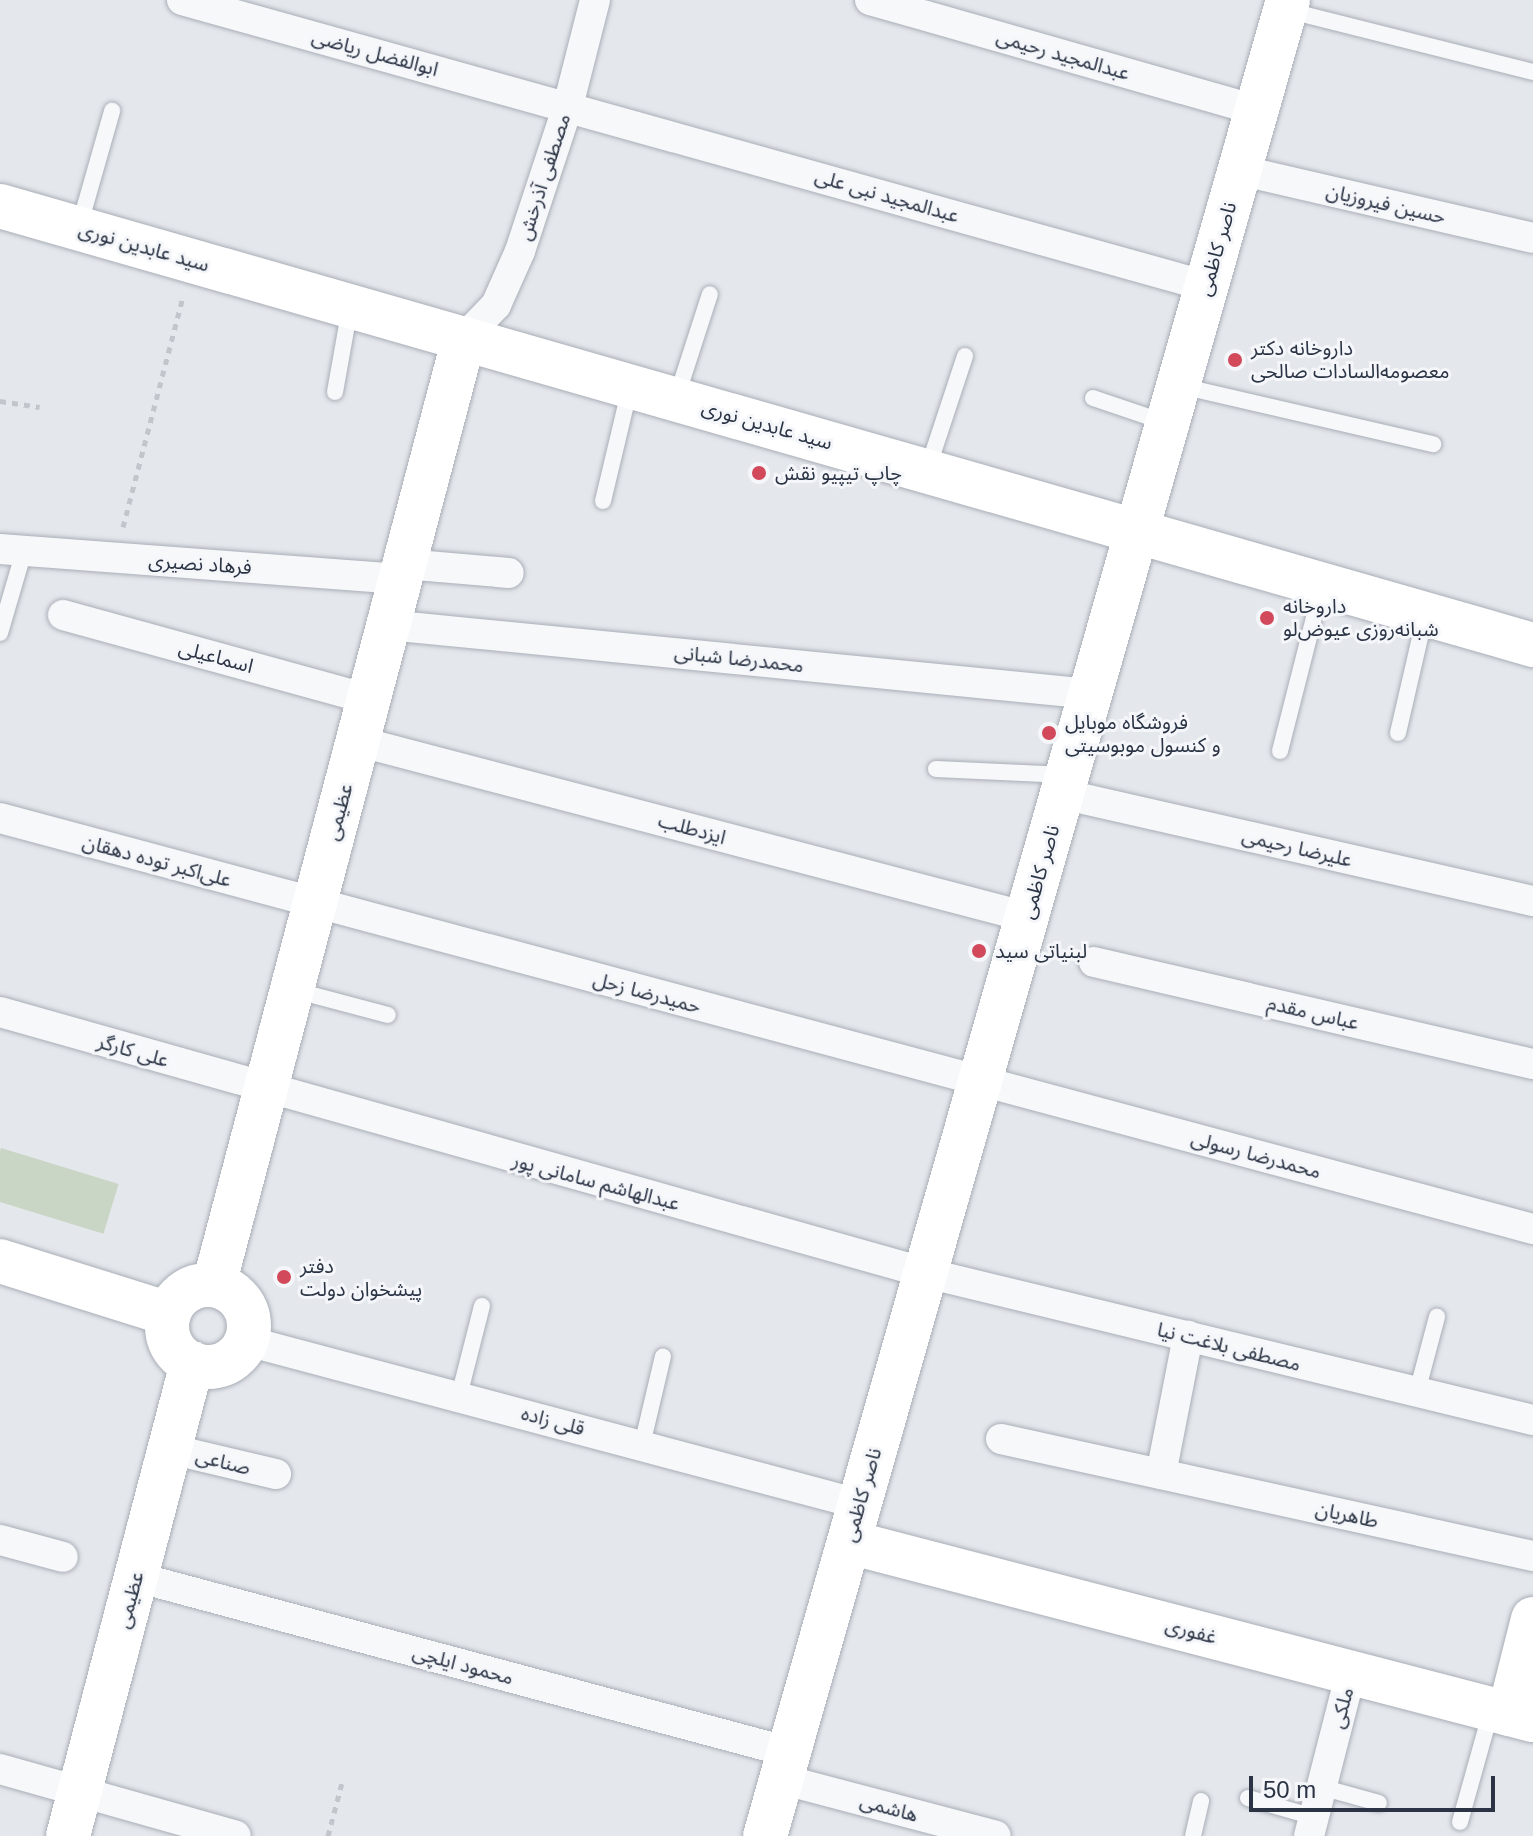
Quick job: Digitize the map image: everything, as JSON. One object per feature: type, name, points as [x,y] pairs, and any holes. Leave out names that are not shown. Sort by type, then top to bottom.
[{"type":"main road","name":"ناصر کاظمی","points":[[765,1836],[1286,5]]},
{"type":"main road","name":"سید عابدین نوری","points":[[0,206],[1533,645]]},
{"type":"main road","name":"عظیمی","points":[[214,1285],[464,338]]},
{"type":"main road","points":[[0,1261],[169,1314]]},
{"type":"main road","points":[[214,1285],[233,1293],[246,1310],[247,1341],[218,1365],[192,1363],[169,1338],[169,1314],[191,1289],[214,1285]]},
{"type":"main road","name":"عظیمی","points":[[68,1836],[192,1363]]},
{"type":"main road","name":"غفوری","points":[[854,1523],[1351,1673],[1511,1715]]},
{"type":"main road","points":[[1511,1715],[1533,1619]]},
{"type":"street","name":"ابوالفضل ریاضی","points":[[182,0],[568,106]]},
{"type":"street","name":"مصطفی آذرخش","points":[[464,338],[484,322],[510,276],[568,106],[595,0]]},
{"type":"street","name":"عبدالمجید رحیمی","points":[[870,0],[1255,110]]},
{"type":"street","name":"عبدالمجید نبی علی","points":[[568,106],[1206,286]]},
{"type":"street","name":"حسین فیروزیان","points":[[1239,170],[1533,238]]},
{"type":"street","name":"فرهاد نصیری","points":[[12,550],[402,572],[509,573]]},
{"type":"street","name":"اسماعیلی","points":[[63,615],[368,699]]},
{"type":"street","name":"محمدرضا شبانی","points":[[388,625],[1090,694]]},
{"type":"street","name":"ایزدطلب","points":[[357,741],[1027,917]]},
{"type":"street","name":"علیرضا رحیمی","points":[[1064,784],[1533,901]]},
{"type":"street","name":"علی‌اکبر توده دهقان","points":[[0,818],[315,903]]},
{"type":"street","name":"حمیدرضا زحل","points":[[315,903],[980,1082]]},
{"type":"street","name":"عباس مقدم","points":[[1094,962],[1533,1064]]},
{"type":"street","name":"علی کارگر","points":[[0,1012],[265,1091]]},
{"type":"street","name":"محمدرضا رسولی","points":[[980,1082],[1533,1229]]},
{"type":"street","name":"عبدالهاشم سامانی پور","points":[[265,1091],[926,1273]]},
{"type":"street","name":"مصطفی بلاغت نیا","points":[[926,1273],[1533,1420]]},
{"type":"street","points":[[1161,1474],[1188,1336]]},
{"type":"street","name":"قلی زاده","points":[[247,1341],[642,1445],[854,1523]]},
{"type":"street","name":"طاهریان","points":[[1001,1439],[1533,1556]]},
{"type":"street","name":"صناعی","points":[[170,1449],[276,1474]]},
{"type":"street","points":[[0,1540],[63,1557]]},
{"type":"street","name":"محمود ایلچی","points":[[136,1577],[785,1766]]},
{"type":"street","name":"ملکی","points":[[1311,1827],[1351,1673]]},
{"type":"street","name":"هاشمی","points":[[785,1766],[996,1836]]},
{"type":"street","points":[[0,1769],[236,1836]]},
{"type":"lane","points":[[1286,5],[1533,72]]},
{"type":"lane","points":[[78,228],[112,111]]},
{"type":"lane","points":[[676,400],[710,294]]},
{"type":"lane","points":[[335,392],[350,306]]},
{"type":"lane","points":[[927,471],[965,356]]},
{"type":"lane","points":[[603,501],[630,386]]},
{"type":"lane","points":[[1093,398],[1173,404],[1433,444]]},
{"type":"lane","points":[[0,633],[12,550]]},
{"type":"lane","points":[[1280,751],[1323,585]]},
{"type":"lane","points":[[1398,733],[1425,614]]},
{"type":"lane","points":[[936,769],[1064,784]]},
{"type":"lane","points":[[292,990],[388,1015]]},
{"type":"lane","points":[[459,1396],[482,1306]]},
{"type":"lane","points":[[1417,1392],[1437,1317]]},
{"type":"lane","points":[[642,1445],[663,1356]]},
{"type":"lane","points":[[1460,1822],[1511,1715]]},
{"type":"lane","points":[[1321,1787],[1379,1803]]},
{"type":"lane","points":[[1248,1798],[1311,1827]]},
{"type":"lane","points":[[1193,1836],[1201,1801]]},
{"type":"path","points":[[115,558],[192,261]]},
{"type":"path","points":[[0,401],[40,407]]},
{"type":"path","points":[[328,1836],[343,1779]]},
{"type":"green space","points":[[1,1148],[119,1184],[103,1234],[0,1202]]},
{"type":"place","name":"داروخانه دکتر معصومه‌السادات صالحی","points":[[1235,360]]},
{"type":"place","name":"چاپ تیپیو نقش","points":[[759,473]]},
{"type":"place","name":"داروخانه شبانه‌روزی عیوض‌لو","points":[[1267,618]]},
{"type":"place","name":"فروشگاه موبایل و کنسول موبوسیتی","points":[[1049,733]]},
{"type":"place","name":"لبنیاتی سید","points":[[979,951]]},
{"type":"place","name":"دفتر پیشخوان دولت","points":[[284,1277]]}]
